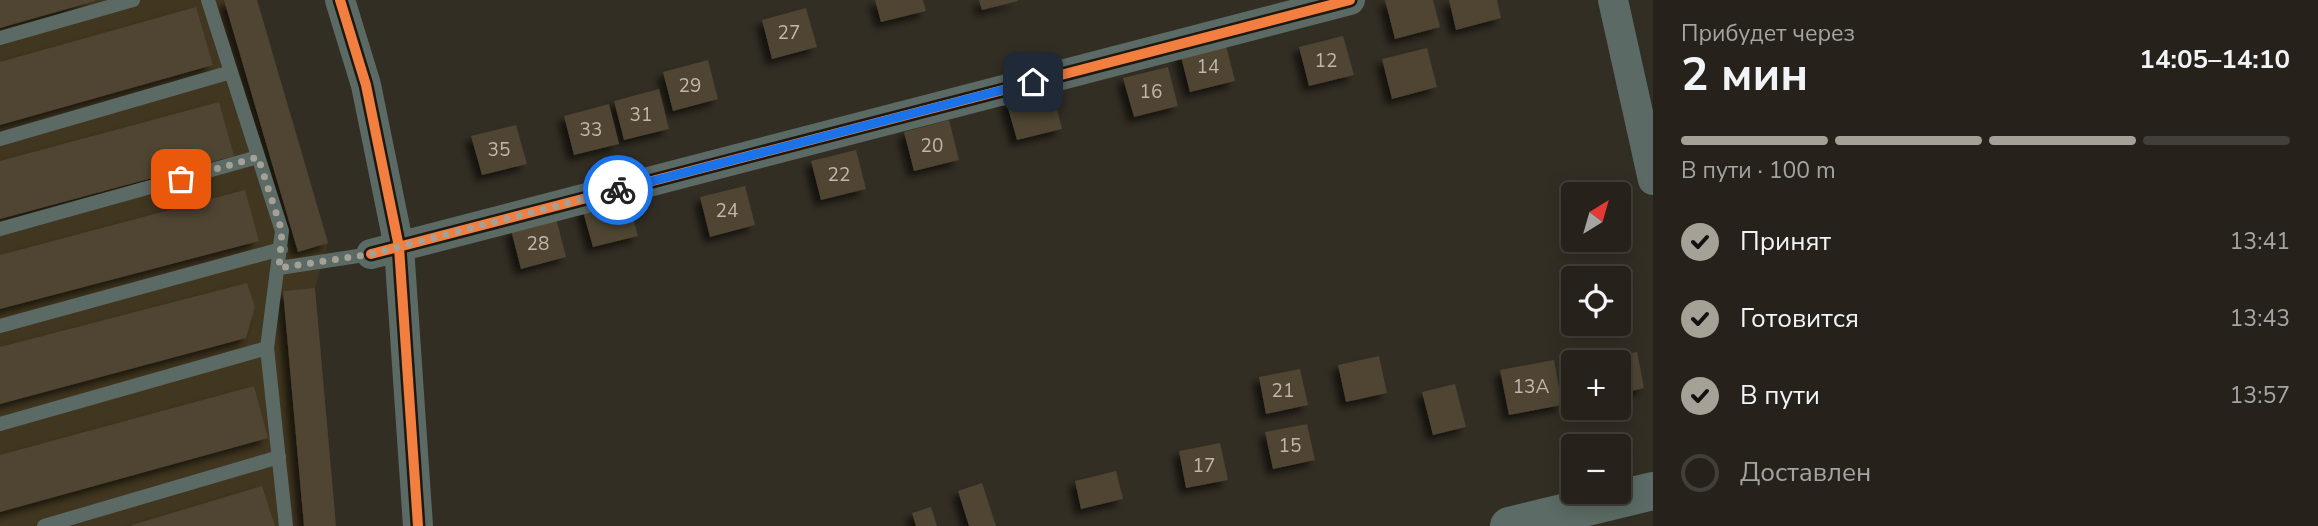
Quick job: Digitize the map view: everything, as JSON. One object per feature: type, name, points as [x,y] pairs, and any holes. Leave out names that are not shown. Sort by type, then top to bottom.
[{"type":"street","points":[[340,0],[366,85],[418,526]]},
{"type":"street","points":[[385,250],[1350,0]]},
{"type":"street","points":[[1613,0],[1653,180]]},
{"type":"street","points":[[1509,526],[1653,491]]},
{"type":"lane","points":[[0,38],[133,0]]},
{"type":"lane","points":[[208,0],[282,231],[267,348],[286,526]]},
{"type":"lane","points":[[0,139],[231,72]]},
{"type":"lane","points":[[0,229],[258,157]]},
{"type":"lane","points":[[0,326],[281,249]]},
{"type":"lane","points":[[279,268],[385,250]]},
{"type":"lane","points":[[0,424],[267,348]]},
{"type":"lane","points":[[44,526],[279,457]]},
{"type":"shaded area","points":[[0,0],[257,0],[328,243],[315,288],[336,526],[0,526]]},
{"type":"building","points":[[0,0],[95,0],[95,1],[0,28]]},
{"type":"building","points":[[224,0],[257,0],[328,243],[298,252]]},
{"type":"building","points":[[875,0],[923,0],[926,11],[881,22]]},
{"type":"building","points":[[979,0],[1018,0],[1018,1],[982,10]]},
{"type":"building","points":[[1385,0],[1433,0],[1440,27],[1395,39]]},
{"type":"building","points":[[1449,0],[1497,0],[1501,18],[1456,30]]},
{"type":"building","points":[[196,7],[213,65],[0,125],[0,62]]},
{"type":"building","points":[[806,8],[817,47],[772,59],[762,20]]},
{"type":"building","points":[[1343,36],[1354,75],[1309,86],[1299,47]]},
{"type":"building","points":[[1225,42],[1235,81],[1190,92],[1180,53]]},
{"type":"building","points":[[1427,48],[1437,87],[1392,99],[1382,59]]},
{"type":"building","points":[[708,60],[718,99],[673,111],[663,72]]},
{"type":"building","points":[[1168,67],[1178,106],[1134,117],[1123,78]]},
{"type":"building","points":[[659,89],[669,129],[624,140],[614,101]]},
{"type":"building","points":[[1052,89],[1062,129],[1017,140],[1006,101]]},
{"type":"building","points":[[219,102],[234,156],[0,219],[0,161]]},
{"type":"building","points":[[609,104],[619,144],[574,155],[564,116]]},
{"type":"building","points":[[949,120],[959,160],[914,171],[904,132]]},
{"type":"building","points":[[516,125],[527,164],[482,175],[471,136]]},
{"type":"building","points":[[856,150],[866,189],[821,200],[811,161]]},
{"type":"building","points":[[745,186],[755,225],[710,237],[700,197]]},
{"type":"building","points":[[245,190],[259,241],[0,309],[0,255]]},
{"type":"building","points":[[627,196],[638,236],[593,247],[582,208]]},
{"type":"building","points":[[556,218],[566,257],[521,269],[511,230]]},
{"type":"building","points":[[247,283],[255,307],[246,338],[0,404],[0,347]]},
{"type":"building","points":[[315,288],[336,526],[304,526],[283,291]]},
{"type":"building","points":[[1637,352],[1644,388],[1631,391],[1631,353]]},
{"type":"building","points":[[1379,356],[1387,393],[1346,402],[1338,365]]},
{"type":"building","points":[[1554,360],[1561,405],[1509,415],[1500,370]]},
{"type":"building","points":[[1300,369],[1308,405],[1266,414],[1259,377]]},
{"type":"building","points":[[1455,384],[1466,427],[1433,435],[1422,392]]},
{"type":"building","points":[[254,386],[268,438],[0,512],[0,455]]},
{"type":"building","points":[[1307,424],[1315,460],[1273,469],[1265,432]]},
{"type":"building","points":[[1220,443],[1228,480],[1186,488],[1179,451]]},
{"type":"building","points":[[1116,471],[1123,499],[1081,509],[1075,481]]},
{"type":"building","points":[[982,483],[996,526],[969,526],[958,491]]},
{"type":"building","points":[[262,486],[275,526],[132,526],[132,525]]},
{"type":"building","points":[[931,507],[937,526],[916,526],[912,513]]},
{"type":"cycle path","points":[[340,0],[366,85],[399,247],[418,526]]},
{"type":"cycle path","points":[[371,254],[1350,0]]},
{"type":"way so far","points":[[181,179],[258,157],[282,231],[279,268],[371,254],[618,190]]},
{"type":"route","points":[[618,190],[1033,82]]}]
